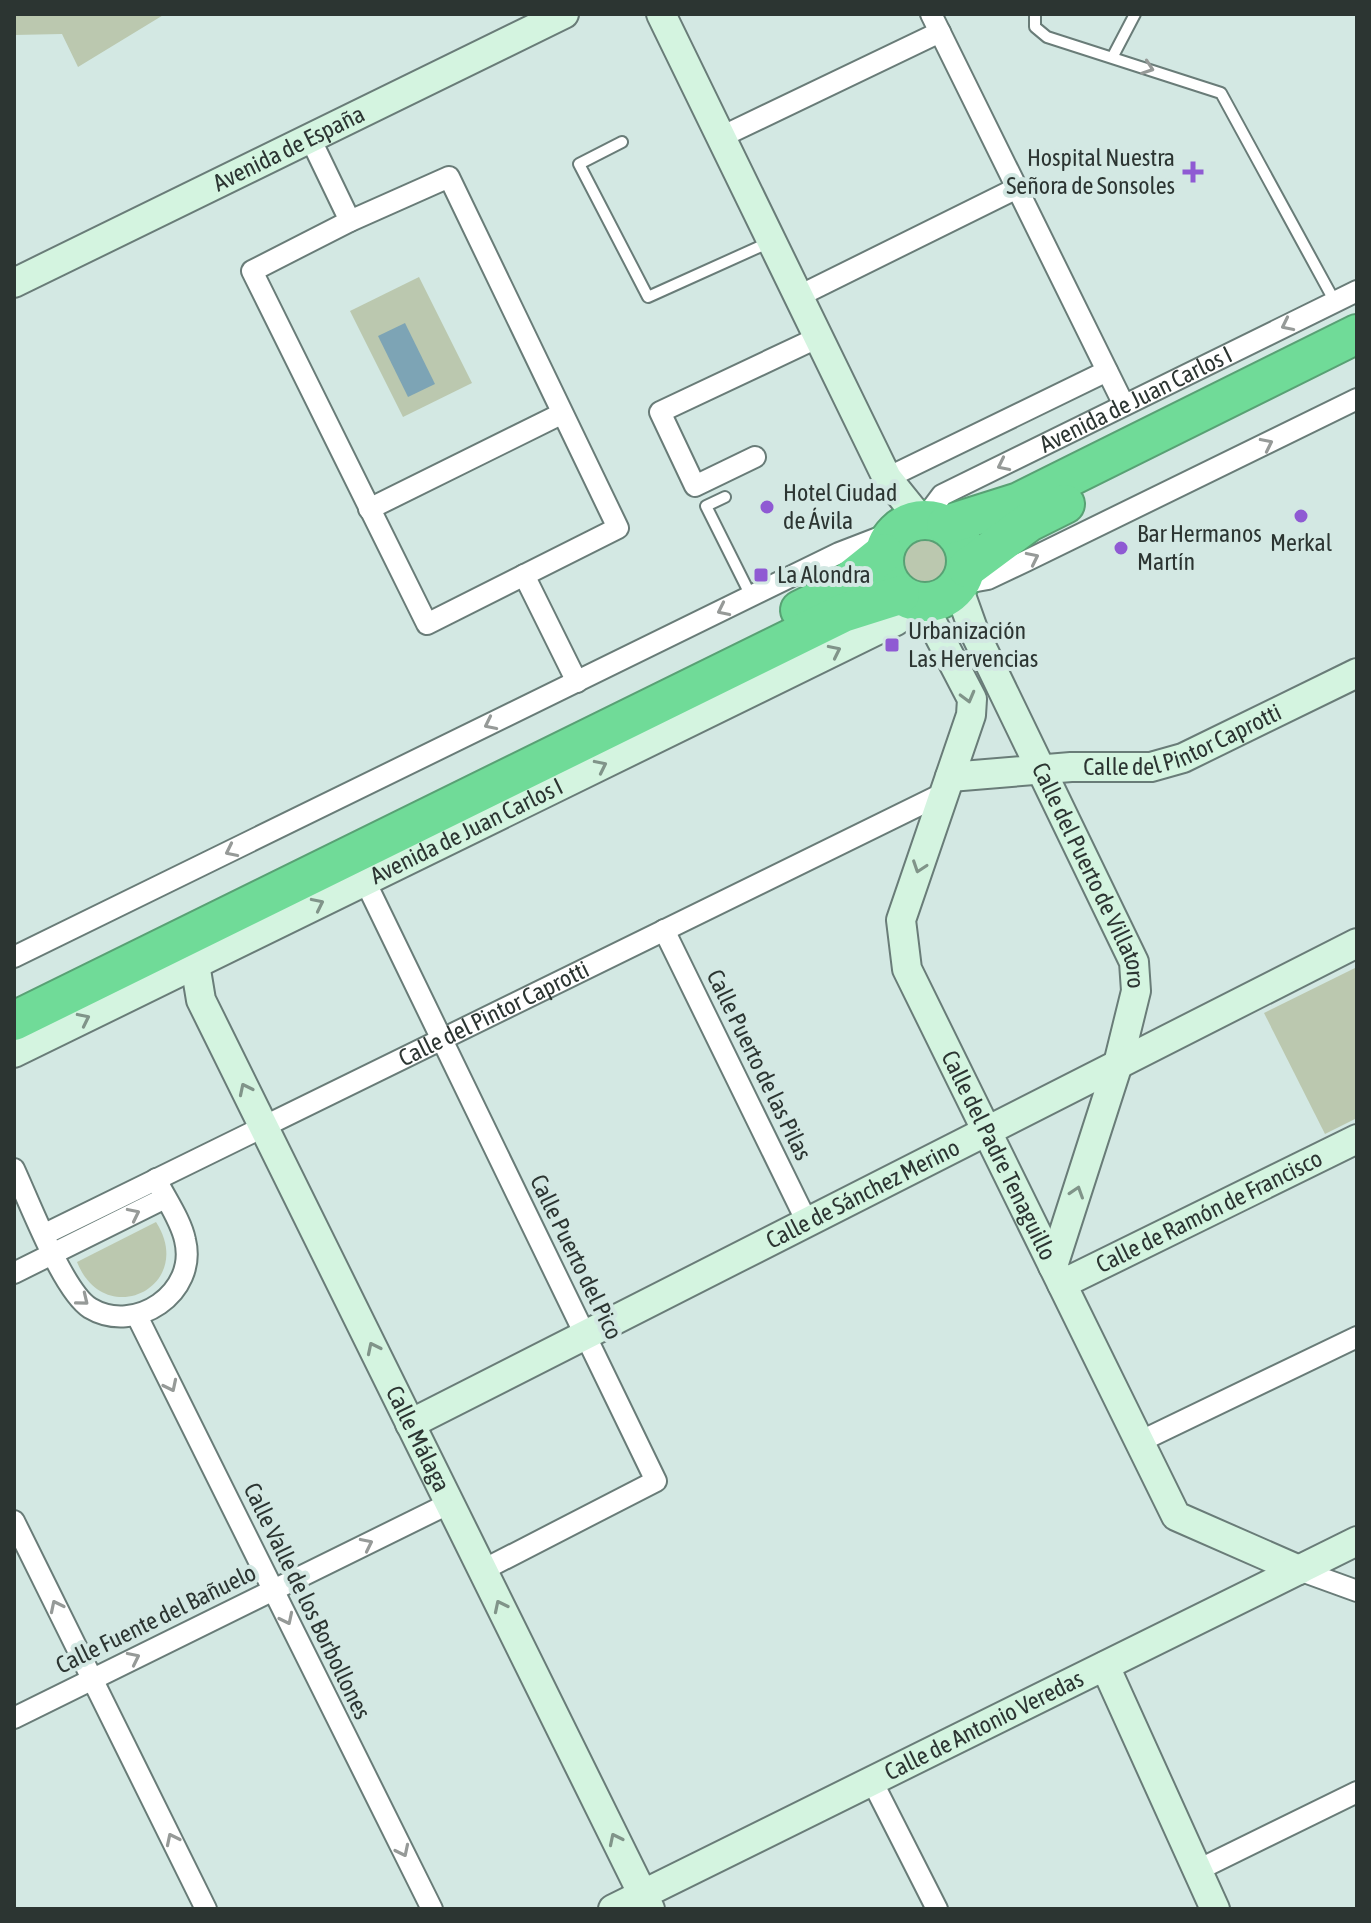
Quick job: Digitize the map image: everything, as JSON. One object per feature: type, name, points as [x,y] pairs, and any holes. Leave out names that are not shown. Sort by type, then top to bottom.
[{"type":"highway","name":"Avenida de Juan Carlos I","points":[[14,994],[834,593],[912,529],[1019,502],[1357,334]]},
{"type":"highway","points":[[962,580],[962,544],[912,529],[886,576],[909,599],[942,599],[1029,522],[1357,359]]},
{"type":"highway","name":"Avenida de Juan Carlos I","points":[[14,1021],[843,613],[909,599]]},
{"type":"street","name":"Avenida de España","points":[[14,283],[564,14]]},
{"type":"street","points":[[661,14],[912,529]]},
{"type":"street","points":[[721,137],[936,23],[1124,405]]},
{"type":"street","points":[[310,138],[350,221]]},
{"type":"street","points":[[449,177],[561,414],[618,528],[427,624],[252,271],[350,221],[449,177]]},
{"type":"street","points":[[799,296],[1017,188]]},
{"type":"street","name":"Avenida de Juan Carlos I","points":[[14,957],[839,553],[912,529],[942,495],[1357,291]]},
{"type":"street","points":[[755,457],[695,486],[660,412],[819,337]]},
{"type":"street","name":"Avenida de Juan Carlos I","points":[[887,478],[1107,371]]},
{"type":"street","points":[[962,580],[988,579],[1357,399]]},
{"type":"street","points":[[369,509],[561,414]]},
{"type":"street","points":[[524,575],[577,682]]},
{"type":"street","name":"Calle del Puerto de Villatoro","points":[[962,580],[973,629],[1134,962],[1136,991],[1057,1275]]},
{"type":"street","name":"Avenida de Juan Carlos I","points":[[14,1053],[896,621],[909,599]]},
{"type":"street","name":"Calle del Padre Tenaguillo","points":[[909,599],[972,699],[971,715],[901,920],[907,969],[1176,1516],[1299,1570],[1357,1591]]},
{"type":"street","name":"Calle del Pintor Caprotti","points":[[14,1273],[54,1253],[264,1127],[664,930],[947,785],[1042,769],[1151,767],[1183,758],[1357,673]]},
{"type":"street","name":"Calle Puerto del Pico","points":[[365,881],[656,1481],[483,1570]]},
{"type":"street","name":"Calle Puerto de las Pilas","points":[[664,930],[807,1222]]},
{"type":"street","name":"Calle de Sánchez Merino","points":[[410,1424],[1357,943]]},
{"type":"street","name":"Calle Málaga","points":[[195,964],[201,1000],[646,1902]]},
{"type":"street","name":"Calle de Ramón de Francisco","points":[[1057,1275],[1357,1139]]},
{"type":"street","points":[[14,1169],[72,1291],[90,1308],[112,1316],[137,1316],[166,1301],[184,1274],[186,1241],[161,1189]]},
{"type":"street","name":"Calle del Pintor Caprotti","points":[[45,1234],[161,1189]]},
{"type":"street","name":"Calle Valle de los Borbollones","points":[[137,1316],[432,1909]]},
{"type":"street","points":[[1139,1442],[1357,1337]]},
{"type":"street","name":"Calle Fuente del Bañuelo","points":[[14,1718],[450,1503]]},
{"type":"street","points":[[14,1521],[206,1909]]},
{"type":"street","name":"Calle de Antonio Veredas","points":[[613,1909],[646,1902],[872,1781],[1357,1541]]},
{"type":"street","points":[[1105,1666],[1215,1909]]},
{"type":"street","points":[[872,1781],[937,1909]]},
{"type":"street","points":[[1198,1870],[1357,1792]]},
{"type":"lane","points":[[1035,14],[1035,27],[1047,37],[1221,93],[1335,302]]},
{"type":"lane","points":[[1113,56],[1135,14]]},
{"type":"lane","points":[[622,142],[579,164],[648,297],[772,241]]},
{"type":"lane","points":[[725,497],[706,506],[751,596]]},
{"type":"green space","points":[[14,14],[165,14],[78,67],[62,34],[14,35]]},
{"type":"green space","points":[[419,277],[472,383],[403,417],[350,311]]},
{"type":"green space","points":[[924,535],[942,543],[950,561],[942,579],[924,587],[906,579],[898,561],[906,543]]},
{"type":"green space","points":[[1357,967],[1357,1118],[1325,1134],[1264,1013]]},
{"type":"green space","points":[[156,1222],[166,1245],[165,1265],[156,1281],[142,1292],[125,1297],[107,1294],[90,1283],[77,1262]]},
{"type":"water","points":[[405,323],[435,384],[408,397],[378,336]]},
{"type":"place","name":"Hospital Nuestra Señora de Sonsoles","points":[[1193,172]]},
{"type":"place","name":"Hotel Ciudad de Ávila","points":[[767,507]]},
{"type":"place","name":"Merkal","points":[[1301,516]]},
{"type":"place","name":"Bar Hermanos Martín","points":[[1121,548]]},
{"type":"place","name":"La Alondra","points":[[761,575]]},
{"type":"place","name":"Urbanización Las Hervencias","points":[[892,645]]}]
